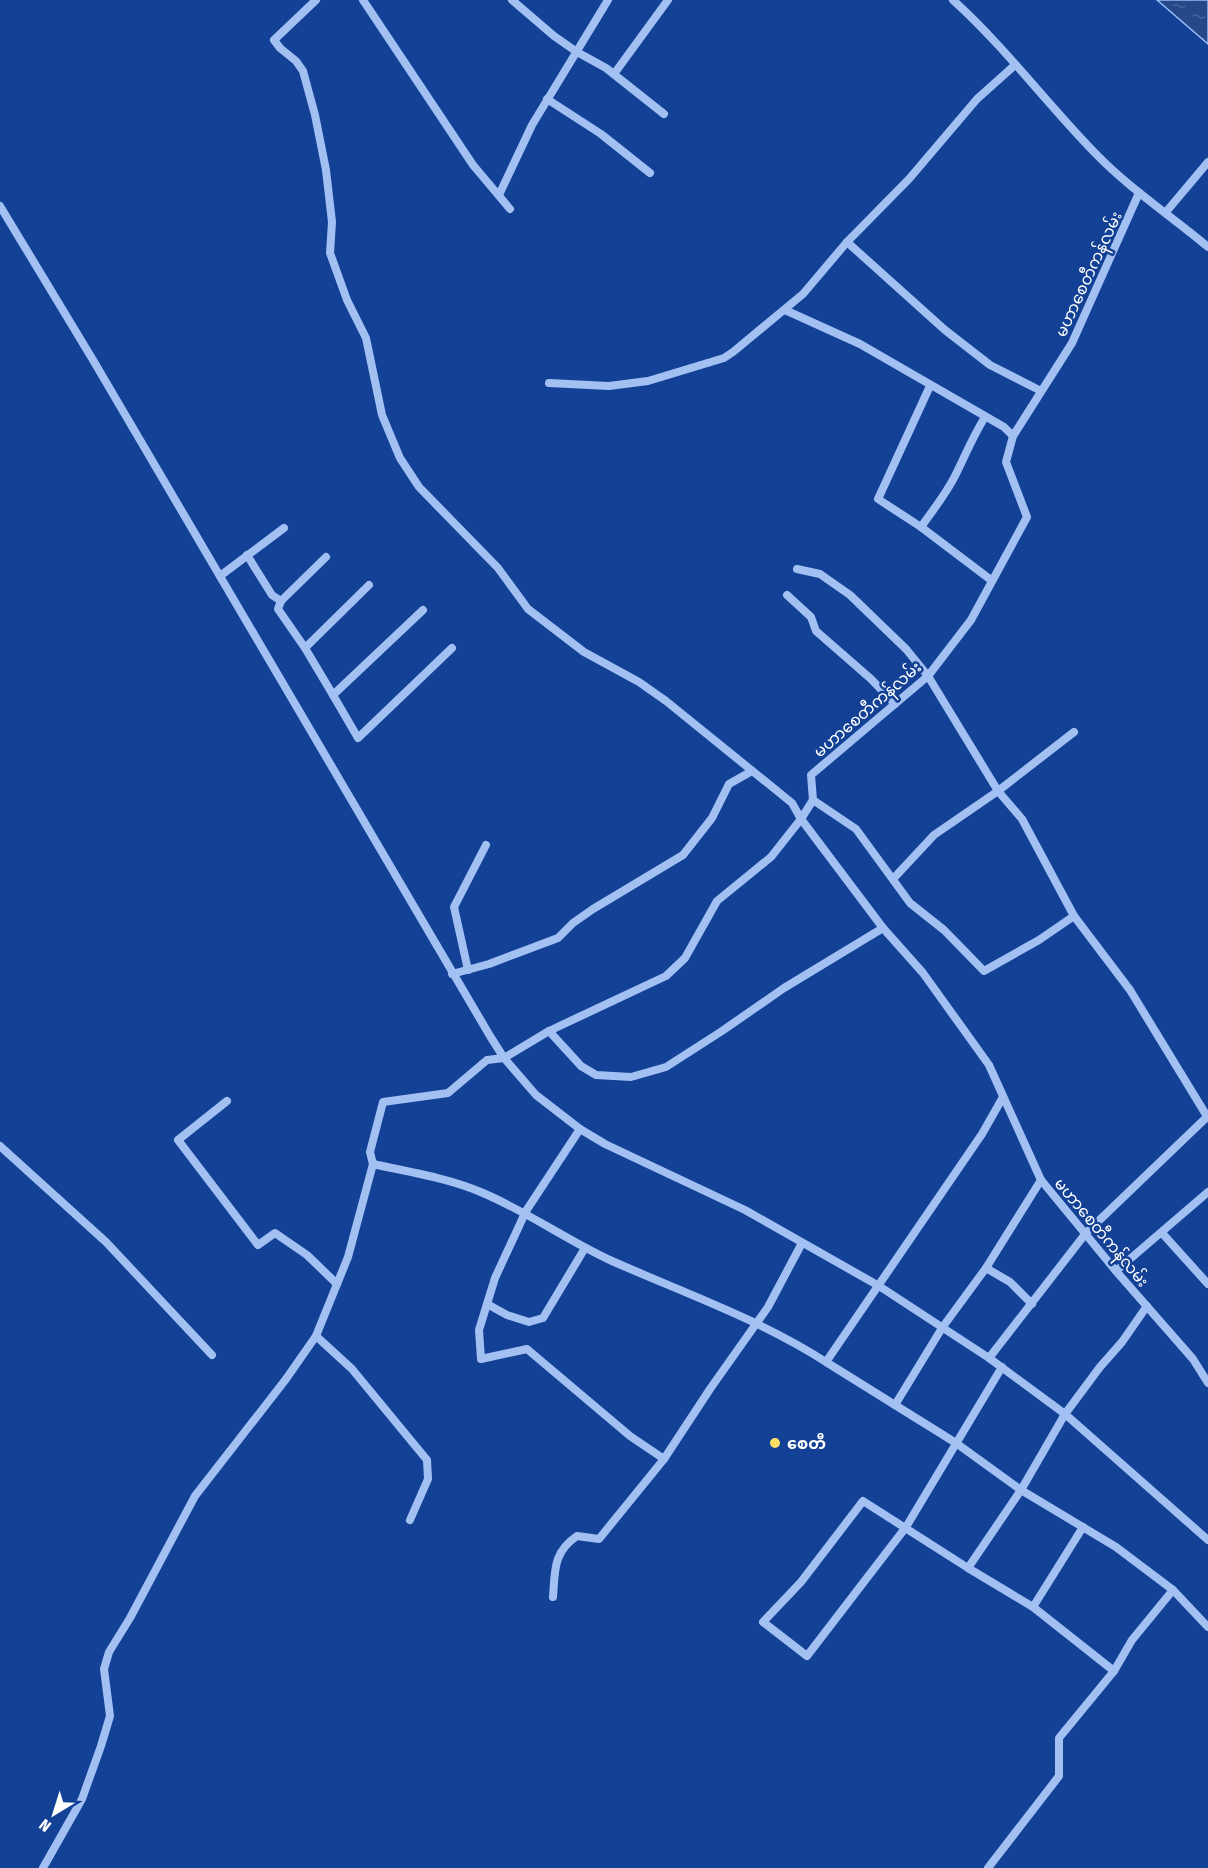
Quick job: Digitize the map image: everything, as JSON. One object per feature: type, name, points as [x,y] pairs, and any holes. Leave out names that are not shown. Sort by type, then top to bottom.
[{"type":"street","points":[[43,1868],[82,1799],[101,1746],[110,1716],[104,1669],[109,1652],[139,1603],[195,1496],[316,1336],[348,1257],[373,1164],[370,1152],[383,1102],[448,1093],[486,1060],[504,1058],[549,1030],[666,976],[685,958],[717,901],[771,857],[801,819],[792,803],[639,682],[584,652],[528,609],[498,567],[419,487],[400,458],[382,416],[366,338],[347,300],[330,254],[332,222],[326,170],[303,71],[274,40],[316,0]]},
{"type":"street","points":[[363,0],[473,165],[510,208]]},
{"type":"street","points":[[512,0],[577,52],[614,74],[664,114]]},
{"type":"street","points":[[499,195],[532,124],[608,0]]},
{"type":"street","points":[[614,74],[668,0]]},
{"type":"street","points":[[953,0],[1097,154],[1139,194],[1166,212],[1208,247]]},
{"type":"street","points":[[549,383],[609,386],[648,381],[724,358],[757,334],[811,286],[847,242],[909,179],[977,99],[1015,65]]},
{"type":"street","points":[[547,99],[601,134],[650,173]]},
{"type":"street","points":[[1166,212],[1208,162]]},
{"type":"street","name":"မဟာစေတီကန်လမ်း","points":[[1139,194],[1072,343],[1013,436],[1006,462],[1027,517],[971,620],[928,676],[811,775],[813,800],[801,819],[883,928],[923,973],[989,1065],[1041,1180],[1193,1359],[1208,1383]]},
{"type":"street","points":[[0,206],[220,576],[452,974],[504,1058],[536,1095],[580,1129],[605,1144],[745,1210],[879,1286],[989,1358],[1065,1414],[1200,1530],[1208,1540]]},
{"type":"street","points":[[847,242],[945,330],[990,365],[1041,391]]},
{"type":"street","points":[[785,310],[860,344],[1004,427],[1013,436]]},
{"type":"street","points":[[930,386],[878,499],[921,527],[991,580]]},
{"type":"street","points":[[921,527],[955,476],[971,439],[986,417]]},
{"type":"street","points":[[220,576],[284,528]]},
{"type":"street","points":[[247,555],[272,595],[281,600]]},
{"type":"street","points":[[327,557],[281,600],[278,609],[305,648],[358,738],[452,648]]},
{"type":"street","points":[[797,569],[820,574],[850,596],[906,649],[928,676],[998,792],[1022,819],[1074,916],[1130,990],[1208,1117],[1086,1233],[989,1358]]},
{"type":"street","points":[[305,648],[369,585]]},
{"type":"street","points":[[787,595],[811,617],[816,631],[871,679],[895,704]]},
{"type":"street","points":[[333,695],[423,610]]},
{"type":"street","points":[[893,879],[934,835],[998,792],[1074,732]]},
{"type":"street","points":[[452,974],[489,964],[558,938],[573,923],[593,909],[683,855],[712,818],[729,784],[752,771]]},
{"type":"street","points":[[813,800],[856,829],[910,903],[944,930],[984,970],[1039,940],[1074,916]]},
{"type":"street","points":[[468,970],[454,907],[486,845]]},
{"type":"street","points":[[549,1030],[581,1066],[596,1075],[631,1077],[666,1067],[784,988],[883,928]]},
{"type":"street","points":[[826,1362],[982,1134],[1003,1097]]},
{"type":"street","points":[[227,1101],[178,1140],[258,1245],[275,1233],[308,1255],[337,1284]]},
{"type":"street","points":[[580,1129],[526,1211],[495,1278],[479,1330],[481,1359],[527,1349],[630,1436],[664,1459]]},
{"type":"street","points":[[0,1146],[106,1242],[212,1355]]},
{"type":"street","points":[[373,1164],[435,1178],[482,1193],[585,1248],[757,1322],[956,1443],[1021,1490],[1116,1547],[1173,1590],[1207,1625]]},
{"type":"street","points":[[895,1405],[942,1328],[986,1268],[1041,1180]]},
{"type":"street","points":[[1116,1271],[1207,1194]]},
{"type":"street","points":[[1162,1233],[1208,1284]]},
{"type":"street","points":[[553,1597],[555,1564],[565,1544],[577,1536],[599,1539],[664,1459],[768,1307],[802,1242]]},
{"type":"street","points":[[487,1304],[507,1315],[529,1322],[543,1318],[585,1248]]},
{"type":"street","points":[[986,1268],[1010,1282],[1032,1304]]},
{"type":"street","points":[[968,1568],[1021,1490],[1065,1414],[1122,1342],[1147,1306]]},
{"type":"street","points":[[316,1336],[352,1369],[427,1461],[428,1479],[410,1520]]},
{"type":"street","points":[[1002,1367],[906,1527],[807,1656],[763,1622],[801,1582],[863,1501],[906,1527],[968,1568],[1033,1607],[1113,1671]]},
{"type":"street","points":[[1033,1607],[1083,1527]]},
{"type":"street","points":[[988,1868],[1059,1776],[1059,1737],[1113,1671],[1132,1640],[1173,1590]]},
{"type":"water","points":[[1157,0],[1208,0],[1208,44]]},
{"type":"place","name":"စေတီ","points":[[775,1443]]}]
